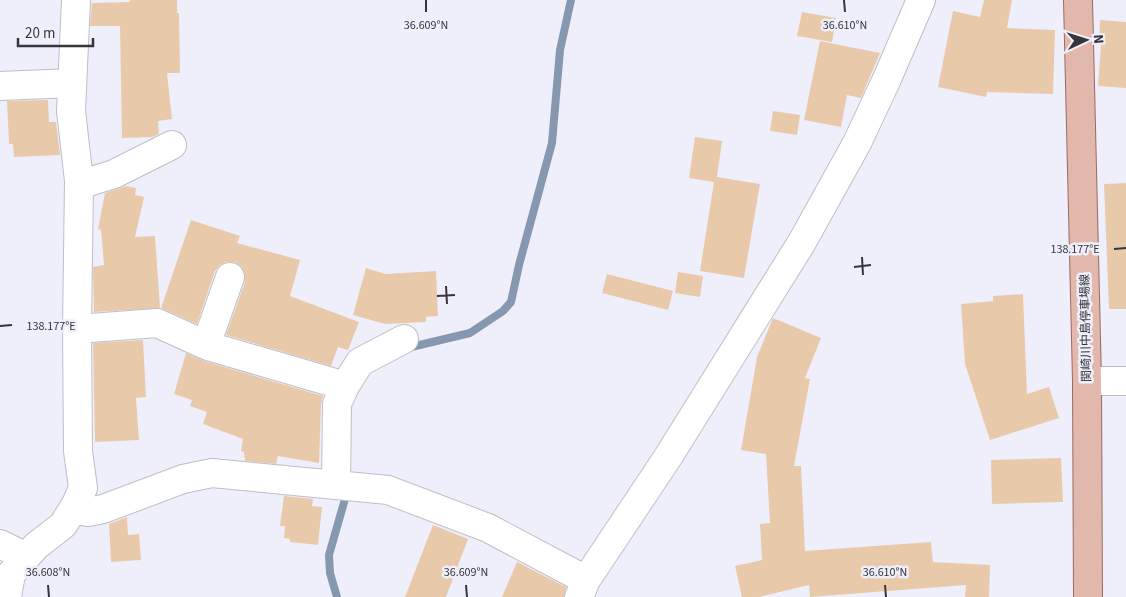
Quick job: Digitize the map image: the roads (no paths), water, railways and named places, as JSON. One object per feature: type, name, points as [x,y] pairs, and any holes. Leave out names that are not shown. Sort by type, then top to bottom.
[{"type":"main road","name":"関崎川中島停車場線","points":[[1078,0],[1087,381],[1088,597]]},
{"type":"street","points":[[7,597],[10,574],[36,546],[63,525],[74,508],[83,488],[78,451],[79,185],[71,111],[76,0]]},
{"type":"street","points":[[74,508],[88,512],[103,509],[183,479],[212,473],[388,490],[488,528],[582,589],[668,457],[802,242],[857,143],[921,0]]},
{"type":"street","points":[[0,86],[72,82]]},
{"type":"street","points":[[79,185],[114,174],[172,145]]},
{"type":"street","points":[[206,345],[230,277]]},
{"type":"street","points":[[77,329],[157,323],[206,345],[345,386]]},
{"type":"street","points":[[336,485],[338,404],[345,386],[360,362],[404,339]]},
{"type":"street","points":[[1087,381],[1126,381]]},
{"type":"street","points":[[0,544],[26,557]]},
{"type":"waterway","points":[[407,348],[470,333],[503,311],[511,302],[552,143],[560,50],[571,0]]},
{"type":"waterway","points":[[337,597],[330,573],[329,555],[345,499]]}]
